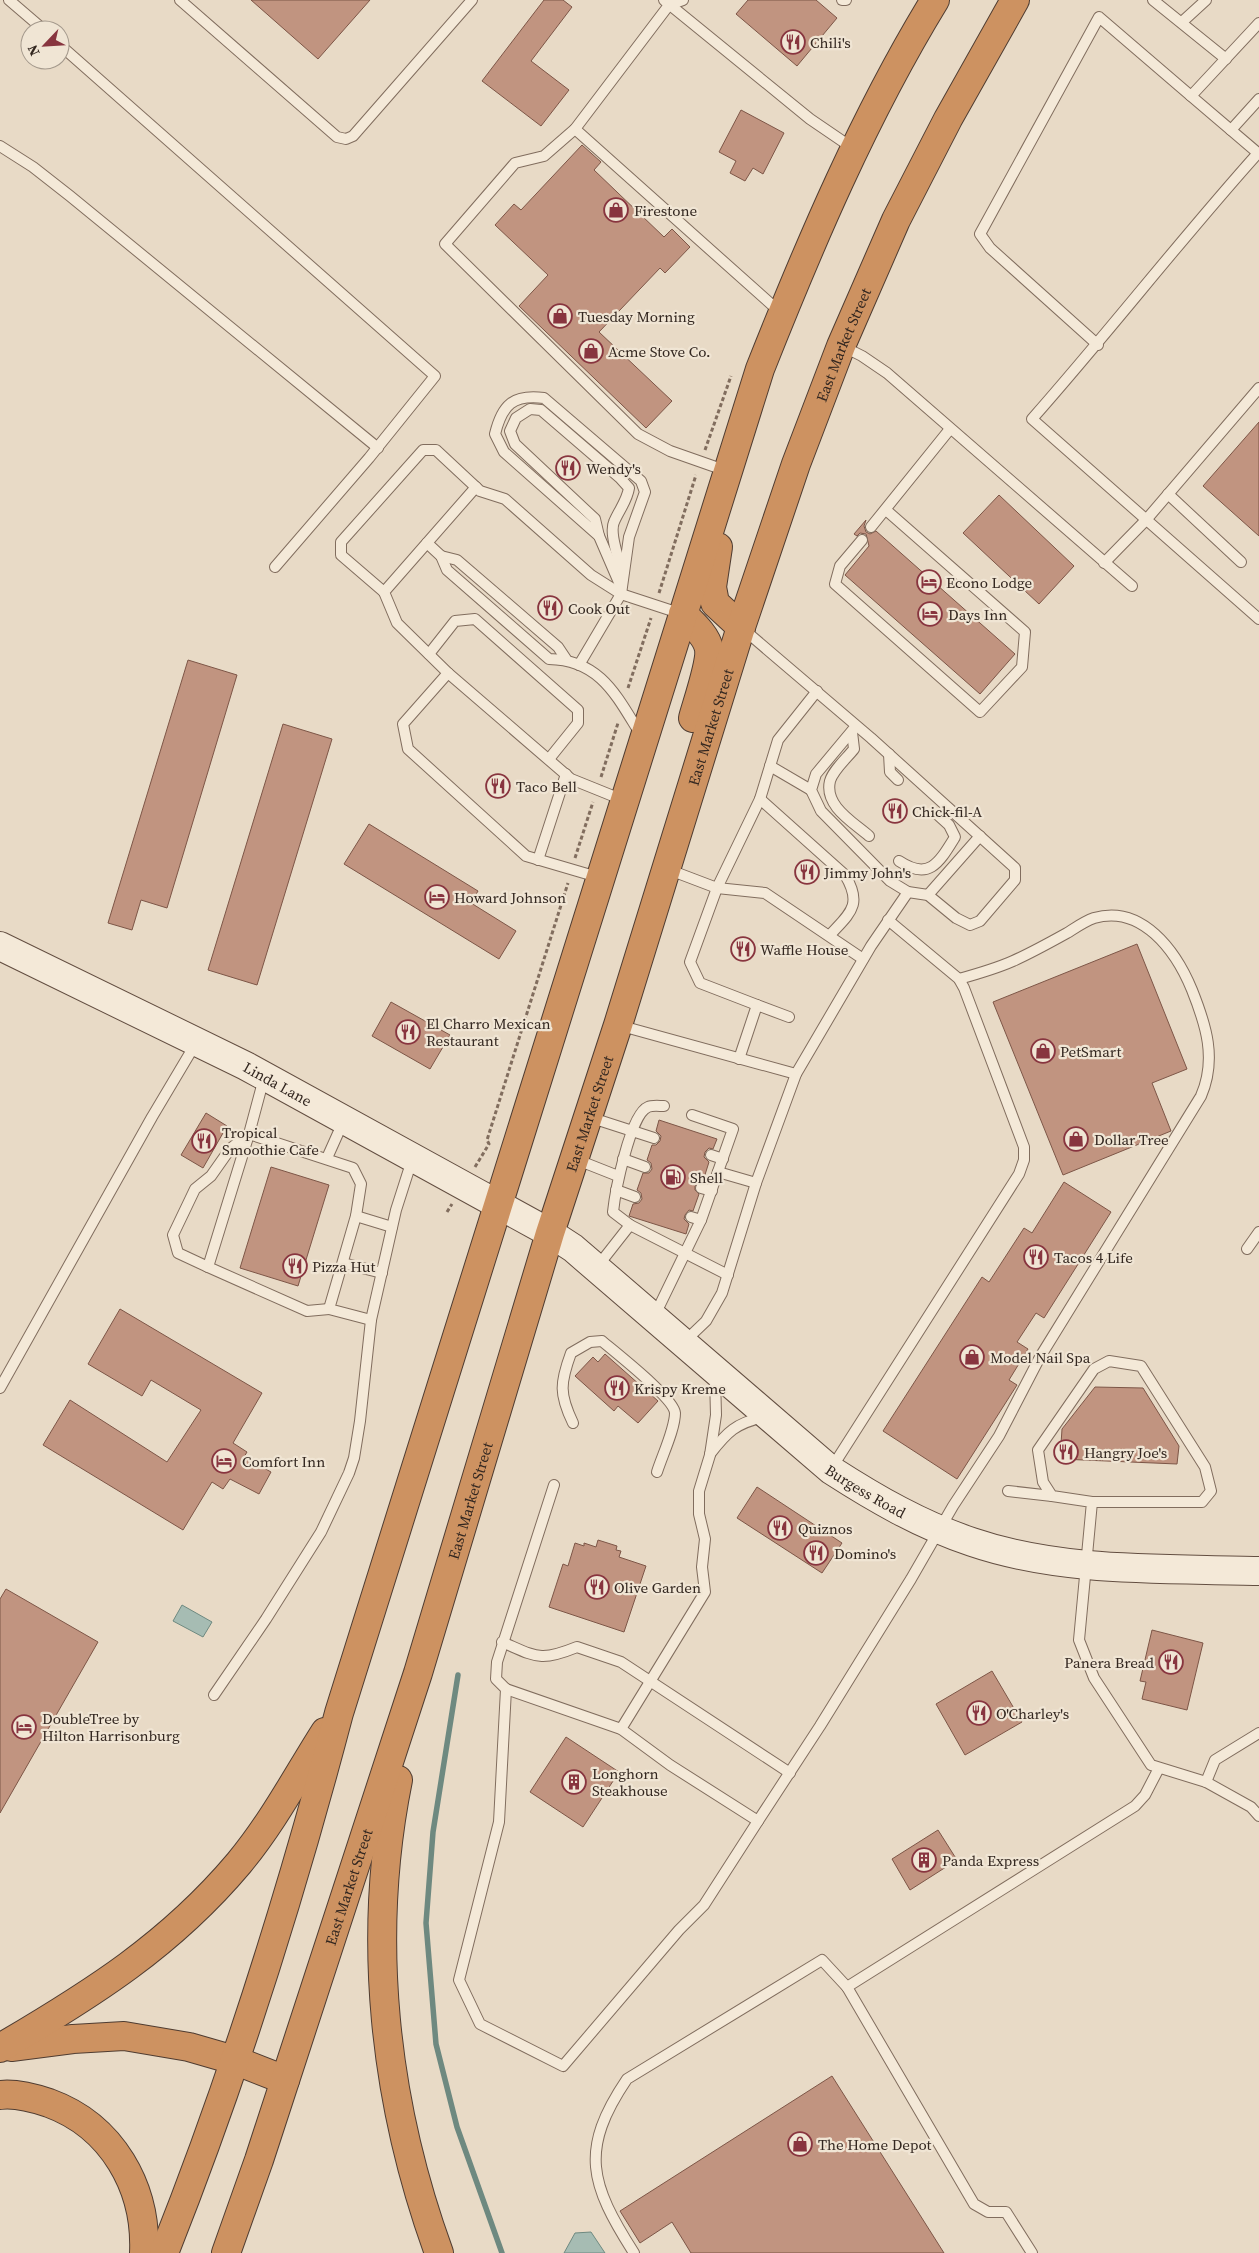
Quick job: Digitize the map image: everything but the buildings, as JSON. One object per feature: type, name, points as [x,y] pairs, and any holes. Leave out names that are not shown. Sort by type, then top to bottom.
[{"type":"highway","points":[[164,2253],[234,2060],[312,1813],[339,1713],[760,369],[782,314],[855,150],[935,0]]},
{"type":"highway","name":"East Market Street","points":[[226,2253],[285,2080],[418,1673],[550,1234],[618,1025],[741,627],[796,464],[841,346],[900,212],[948,119],[1015,0]]},
{"type":"highway","points":[[728,472],[712,587],[715,603],[741,627]]},
{"type":"highway","points":[[683,614],[700,633],[709,649],[702,687],[690,726],[699,760]]},
{"type":"highway","points":[[418,1673],[393,1807],[386,1861],[382,1908],[382,1973],[386,2029],[395,2093],[419,2194],[439,2253]]},
{"type":"highway","points":[[0,2048],[117,1976],[154,1948],[190,1915],[229,1874],[255,1842],[339,1713]]},
{"type":"highway","points":[[0,2048],[73,2039],[124,2036],[189,2048],[234,2060],[285,2080]]},
{"type":"highway","points":[[0,2095],[39,2100],[65,2109],[90,2125],[110,2144],[126,2168],[133,2186],[142,2223],[144,2253]]},
{"type":"street","name":"Linda Lane","points":[[0,946],[265,1076],[414,1156],[550,1234]]},
{"type":"street","name":"Burgess Road","points":[[550,1234],[573,1248],[767,1417],[831,1470],[871,1496],[939,1530],[1008,1552],[1084,1565],[1259,1571]]},
{"type":"lane","points":[[10,0],[33,20]]},
{"type":"lane","points":[[180,0],[337,137],[346,139],[353,136],[472,0]]},
{"type":"lane","points":[[683,0],[667,2],[575,129],[544,156],[515,164],[444,244],[638,434],[670,451],[728,472]]},
{"type":"lane","points":[[1153,0],[1226,60]]},
{"type":"lane","points":[[1182,22],[1206,0]]},
{"type":"lane","points":[[667,2],[810,119],[855,150]]},
{"type":"lane","points":[[1098,345],[990,248],[980,234],[1099,18],[1258,154],[1199,219],[1098,345],[1032,419],[1259,619]]},
{"type":"lane","points":[[1191,96],[1259,23]]},
{"type":"lane","points":[[70,54],[435,376],[378,448],[275,567]]},
{"type":"lane","points":[[1231,130],[1259,99]]},
{"type":"lane","points":[[575,129],[782,314]]},
{"type":"lane","points":[[0,146],[33,166],[378,448]]},
{"type":"lane","points":[[841,346],[862,356],[887,373],[1132,586]]},
{"type":"lane","points":[[1104,562],[1146,520],[1259,388]]},
{"type":"lane","points":[[579,665],[622,586],[629,537],[645,492],[641,480],[544,398],[526,396],[513,402],[500,416],[495,434],[504,452],[599,536]]},
{"type":"lane","points":[[530,408],[541,410],[620,478],[629,488],[627,498],[612,524],[622,586],[599,536],[595,519],[515,444],[510,431],[516,418],[530,408]]},
{"type":"lane","points":[[871,527],[950,429]]},
{"type":"lane","points":[[625,801],[571,779],[448,673],[397,623],[384,592],[341,555],[341,542],[423,450],[436,450],[476,487],[505,499],[591,575],[622,586],[683,614]]},
{"type":"lane","points":[[384,592],[476,487]]},
{"type":"lane","points":[[1168,494],[1241,562]]},
{"type":"lane","points":[[862,540],[840,566],[835,584],[980,712],[1022,667],[1025,632],[886,510]]},
{"type":"lane","points":[[427,543],[441,556],[448,570],[549,659],[566,659],[605,681],[644,740]]},
{"type":"lane","points":[[441,556],[457,560],[558,647],[566,659]]},
{"type":"lane","points":[[429,654],[455,621],[475,619],[578,710],[578,723],[548,759]]},
{"type":"lane","points":[[741,627],[817,691],[854,729],[889,754],[1015,868],[1015,880],[980,922],[970,925],[956,918],[928,895],[908,892],[890,881],[821,811],[811,790],[770,766]]},
{"type":"lane","points":[[448,673],[402,724],[408,749],[526,856],[601,878]]},
{"type":"lane","points":[[790,1017],[700,983],[690,962],[717,888],[760,799],[778,740],[817,691]]},
{"type":"lane","points":[[811,790],[816,774],[854,729]]},
{"type":"lane","points":[[854,729],[854,749],[830,779],[829,795],[838,810],[869,836]]},
{"type":"lane","points":[[889,754],[890,772],[898,780]]},
{"type":"lane","points":[[538,860],[566,774]]},
{"type":"lane","points":[[760,799],[845,875],[854,890],[852,909],[830,936]]},
{"type":"lane","points":[[899,861],[912,869],[922,871],[932,866],[945,853],[955,837],[949,825],[938,814]]},
{"type":"lane","points":[[928,895],[980,836]]},
{"type":"lane","points":[[666,868],[717,888],[765,893],[863,959]]},
{"type":"lane","points":[[683,1344],[697,1331],[711,1313],[722,1293],[756,1184],[796,1074],[863,959],[908,892]]},
{"type":"lane","points":[[506,1689],[498,1822],[459,1980],[480,2024],[563,2066],[679,1930],[704,1905],[790,1773],[999,1436],[1040,1357],[1201,1096],[1206,1080],[1209,1059],[1209,1042],[1204,1021],[1181,969],[1168,948],[1143,924],[1130,918],[1117,916],[1092,918],[1013,961],[986,972],[959,979]]},
{"type":"lane","points":[[831,1470],[1023,1167],[1024,1147],[959,979],[888,920]]},
{"type":"lane","points":[[739,1059],[757,1005]]},
{"type":"lane","points":[[618,1025],[796,1074]]},
{"type":"lane","points":[[0,1388],[156,1110],[197,1042]]},
{"type":"lane","points":[[208,1267],[265,1076]]},
{"type":"lane","points":[[664,1106],[648,1106],[642,1111],[632,1131],[618,1176],[613,1212],[630,1225],[728,1276]]},
{"type":"lane","points":[[654,1318],[687,1254],[696,1219],[712,1191],[733,1129],[692,1115]]},
{"type":"lane","points":[[588,1117],[654,1138]]},
{"type":"lane","points":[[327,1158],[345,1119]]},
{"type":"lane","points":[[249,1134],[353,1168],[361,1184],[356,1216],[329,1309]]},
{"type":"lane","points":[[249,1134],[230,1149],[211,1176],[195,1189],[172,1235],[178,1253],[307,1311],[329,1309],[371,1320]]},
{"type":"lane","points":[[214,1695],[313,1545],[343,1488],[354,1458],[371,1320],[392,1227],[414,1156]]},
{"type":"lane","points":[[711,1156],[723,1159]]},
{"type":"lane","points":[[575,1158],[618,1176]]},
{"type":"lane","points":[[623,1159],[645,1166]]},
{"type":"lane","points":[[718,1172],[756,1184]]},
{"type":"lane","points":[[701,1188],[712,1191]]},
{"type":"lane","points":[[616,1190],[635,1197]]},
{"type":"lane","points":[[356,1216],[392,1227]]},
{"type":"lane","points":[[596,1268],[630,1225]]},
{"type":"lane","points":[[1247,1248],[1259,1232]]},
{"type":"lane","points":[[342,1263],[382,1273]]},
{"type":"lane","points":[[573,1422],[563,1403],[561,1389],[571,1353],[590,1342],[602,1341],[667,1398],[675,1411],[674,1425],[657,1472]]},
{"type":"lane","points":[[1008,1491],[1092,1502],[1202,1502],[1211,1491],[1205,1467],[1141,1366],[1109,1361],[1094,1369],[1038,1450],[1043,1482],[1052,1496]]},
{"type":"lane","points":[[621,1729],[705,1592],[702,1567],[705,1539],[699,1514],[699,1491],[710,1455],[716,1415],[715,1371]]},
{"type":"lane","points":[[710,1455],[726,1434],[738,1425],[767,1417]]},
{"type":"lane","points":[[554,1485],[502,1642],[497,1662],[496,1679],[506,1689],[621,1729],[670,1765],[758,1821]]},
{"type":"lane","points":[[1092,1502],[1084,1565],[1079,1640],[1094,1678],[1151,1765],[1206,1782],[1251,1807],[1259,1816]]},
{"type":"lane","points":[[502,1642],[537,1657],[553,1657],[576,1647],[621,1662],[790,1773]]},
{"type":"lane","points":[[1206,1782],[1215,1760],[1259,1733]]},
{"type":"lane","points":[[847,1987],[1135,1806],[1145,1795],[1159,1768]]},
{"type":"lane","points":[[634,2253],[608,2210],[597,2180],[595,2147],[612,2101],[627,2079],[822,1960],[847,1987],[974,2204],[988,2212],[1006,2212],[1032,2253]]},
{"type":"path","points":[[663,580],[696,475]]},
{"type":"path","points":[[626,696],[648,630]]},
{"type":"path","points":[[601,777],[619,720]]},
{"type":"path","points":[[577,853],[592,805]]},
{"type":"path","points":[[489,1144],[487,1140],[567,884]]},
{"type":"shaded area","points":[[182,1605],[212,1622],[203,1637],[173,1621]]},
{"type":"shaded area","points":[[591,2232],[605,2253],[564,2253],[575,2233]]},
{"type":"waterway","points":[[458,1675],[433,1832],[426,1923],[436,2044],[457,2127],[502,2253]]},
{"type":"place","name":"Chili's","points":[[793,42]]},
{"type":"place","name":"Firestone","points":[[616,210]]},
{"type":"place","name":"Tuesday Morning","points":[[560,316]]},
{"type":"place","name":"Acme Stove Co.","points":[[591,351]]},
{"type":"place","name":"Wendy's","points":[[568,468]]},
{"type":"place","name":"Econo Lodge","points":[[929,582]]},
{"type":"place","name":"Cook Out","points":[[550,608]]},
{"type":"place","name":"Days Inn","points":[[930,614]]},
{"type":"place","name":"Taco Bell","points":[[498,786]]},
{"type":"place","name":"Chick-fil-A","points":[[895,811]]},
{"type":"place","name":"Jimmy John's","points":[[807,872]]},
{"type":"place","name":"Howard Johnson","points":[[437,897]]},
{"type":"place","name":"Waffle House","points":[[743,949]]},
{"type":"place","name":"El Charro Mexican Restaurant","points":[[408,1032]]},
{"type":"place","name":"PetSmart","points":[[1043,1051]]},
{"type":"place","name":"Dollar Tree","points":[[1076,1139]]},
{"type":"place","name":"Tropical Smoothie Cafe","points":[[204,1141]]},
{"type":"place","name":"Shell","points":[[673,1177]]},
{"type":"place","name":"Tacos 4 Life","points":[[1036,1257]]},
{"type":"place","name":"Pizza Hut","points":[[295,1266]]},
{"type":"place","name":"Model Nail Spa","points":[[972,1357]]},
{"type":"place","name":"Krispy Kreme","points":[[617,1388]]},
{"type":"place","name":"Hangry Joe's","points":[[1066,1452]]},
{"type":"place","name":"Comfort Inn","points":[[224,1461]]},
{"type":"place","name":"Quiznos","points":[[780,1528]]},
{"type":"place","name":"Domino's","points":[[816,1553]]},
{"type":"place","name":"Olive Garden","points":[[597,1587]]},
{"type":"place","name":"Panera Bread","points":[[1171,1662]]},
{"type":"place","name":"O'Charley's","points":[[979,1713]]},
{"type":"place","name":"DoubleTree by Hilton Harrisonburg","points":[[24,1727]]},
{"type":"place","name":"Longhorn Steakhouse","points":[[574,1782]]},
{"type":"place","name":"Panda Express","points":[[924,1860]]},
{"type":"place","name":"The Home Depot","points":[[800,2144]]}]
